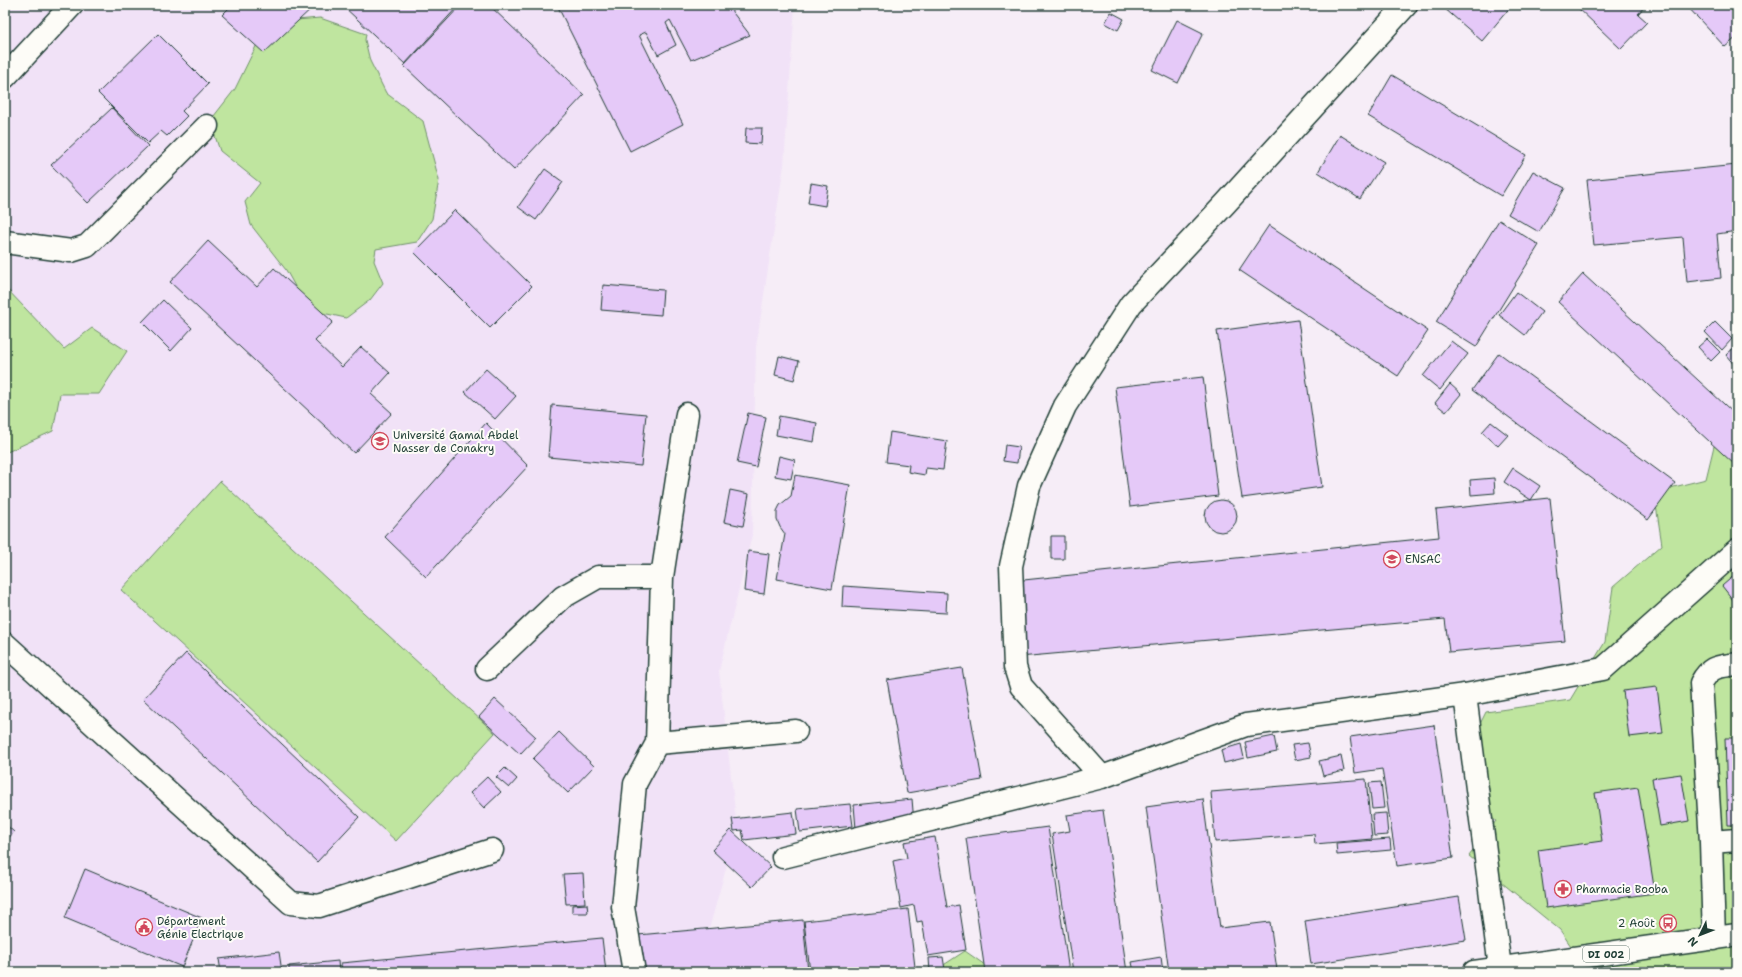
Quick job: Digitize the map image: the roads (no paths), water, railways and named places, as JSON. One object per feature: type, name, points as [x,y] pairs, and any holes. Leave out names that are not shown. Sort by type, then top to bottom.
[{"type":"main road","points":[[5,77],[72,5]]},
{"type":"main road","points":[[1102,777],[1021,686],[1015,667],[1011,566],[1029,486],[1065,406],[1131,304],[1226,203],[1406,5]]},
{"type":"main road","points":[[5,242],[71,251],[87,246],[207,126]]},
{"type":"main road","points":[[634,972],[623,907],[633,800],[635,784],[657,743],[662,577],[687,414]]},
{"type":"main road","points":[[783,857],[1102,777],[1246,725],[1465,695],[1603,669],[1737,550]]},
{"type":"main road","points":[[487,668],[563,596],[598,577],[662,577]]},
{"type":"main road","points":[[5,644],[291,903],[319,906],[492,850]]},
{"type":"main road","points":[[1714,939],[1711,842],[1701,683],[1706,673],[1714,667],[1737,664]]},
{"type":"main road","points":[[1465,695],[1500,968]]},
{"type":"main road","points":[[657,743],[796,731]]},
{"type":"main road","points":[[1711,842],[1737,840]]},
{"type":"main road","name":"DI 002","points":[[1474,972],[1714,939],[1737,934]]},
{"type":"place","name":"Université Gamal Abdel Nasser de Conakry","points":[[380,441]]},
{"type":"place","name":"ENSAC","points":[[1392,559]]},
{"type":"place","name":"Pharmacie Booba","points":[[1563,889]]},
{"type":"place","name":"2 Août","points":[[1668,923]]},
{"type":"place","name":"Département Génie Electrique","points":[[144,927]]}]
